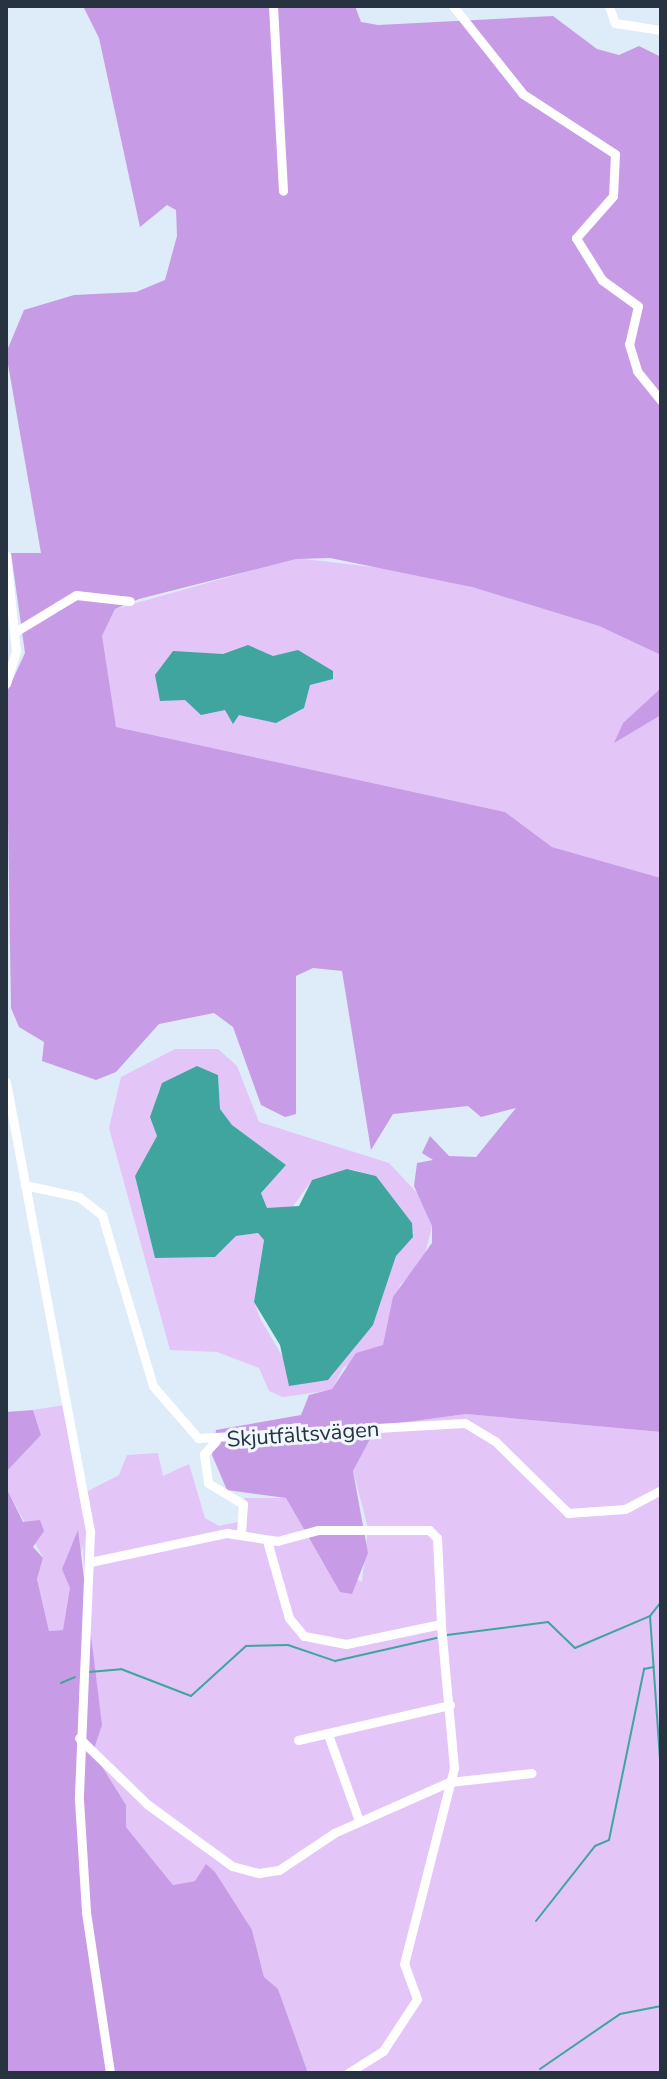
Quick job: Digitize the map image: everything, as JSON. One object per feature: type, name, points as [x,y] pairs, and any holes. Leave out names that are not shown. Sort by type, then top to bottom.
[{"type":"street","points":[[273,6],[283,191]]},
{"type":"street","points":[[453,6],[523,94],[615,154],[613,196],[576,238],[602,280],[638,306],[629,344],[658,398]]},
{"type":"street","points":[[609,6],[615,23],[661,30]]},
{"type":"street","points":[[6,555],[15,632],[6,684]]},
{"type":"street","points":[[15,632],[76,595],[130,601]]},
{"type":"street","points":[[6,1082],[90,1562],[79,1738],[83,1890],[110,2073]]},
{"type":"street","name":"Skjutfältsvägen","points":[[25,1185],[79,1197],[102,1215],[153,1386],[186,1430],[216,1441],[465,1423],[488,1435],[568,1513],[625,1509],[661,1490]]},
{"type":"street","points":[[216,1441],[204,1454],[208,1483],[243,1504],[241,1533]]},
{"type":"street","points":[[90,1562],[241,1533],[267,1541],[318,1530],[429,1530],[437,1538],[441,1624],[450,1705],[449,1782],[404,1964],[415,2009],[383,2051],[348,2073]]},
{"type":"street","points":[[267,1541],[289,1618],[304,1636],[346,1644],[441,1624]]},
{"type":"street","points":[[298,1740],[329,1737],[450,1705]]},
{"type":"street","points":[[329,1737],[359,1821]]},
{"type":"street","points":[[79,1738],[147,1804],[246,1872],[279,1870],[359,1821],[449,1782],[532,1773]]},
{"type":"shaded area","points":[[83,6],[355,6],[361,22],[378,25],[553,16],[597,49],[619,55],[639,46],[661,57],[661,655],[599,626],[472,587],[330,558],[296,559],[139,599],[115,609],[102,636],[116,727],[505,812],[552,847],[661,878],[661,1432],[466,1414],[377,1426],[353,1471],[368,1553],[352,1594],[340,1592],[286,1498],[227,1490],[212,1455],[216,1430],[301,1415],[309,1395],[332,1389],[356,1353],[383,1345],[393,1297],[432,1243],[432,1226],[414,1186],[417,1163],[433,1160],[422,1153],[430,1136],[449,1156],[476,1157],[516,1108],[481,1117],[468,1106],[393,1114],[371,1150],[342,971],[313,968],[296,976],[296,1114],[285,1117],[261,1105],[233,1027],[214,1013],[159,1024],[116,1072],[96,1080],[42,1061],[44,1042],[19,1027],[11,1008],[6,694],[25,653],[11,553],[41,553],[6,353],[24,310],[74,295],[136,292],[165,280],[177,236],[176,210],[167,205],[140,227],[99,38]]},
{"type":"shaded area","points":[[296,558],[415,572],[472,587],[599,626],[661,655],[661,688],[623,723],[615,741],[661,715],[661,878],[552,847],[505,812],[116,727],[102,672],[102,636],[115,609]]},
{"type":"shaded area","points":[[248,645],[273,656],[298,650],[333,671],[333,679],[310,685],[304,708],[276,723],[239,715],[233,724],[225,710],[201,715],[185,700],[160,701],[155,675],[173,651],[223,654]]},
{"type":"shaded area","points":[[661,688],[661,715],[614,743],[623,723]]},
{"type":"shaded area","points":[[175,1049],[218,1049],[237,1066],[259,1122],[389,1163],[420,1196],[432,1226],[423,1262],[400,1285],[383,1345],[343,1368],[332,1390],[283,1397],[269,1391],[259,1368],[217,1352],[170,1350],[109,1128],[121,1077]],"holes":[[[197,1066],[218,1075],[220,1110],[232,1125],[286,1165],[261,1193],[267,1208],[291,1209],[312,1180],[350,1169],[376,1176],[414,1233],[396,1256],[376,1316],[332,1376],[298,1383],[261,1320],[254,1302],[264,1239],[258,1233],[236,1236],[215,1257],[155,1258],[135,1176],[157,1136],[151,1119],[159,1090]]]},
{"type":"shaded area","points":[[197,1066],[218,1075],[220,1109],[232,1125],[286,1165],[261,1193],[267,1208],[299,1206],[312,1180],[347,1169],[376,1176],[412,1223],[413,1237],[396,1256],[373,1325],[328,1380],[289,1386],[280,1345],[254,1302],[264,1240],[258,1233],[236,1236],[215,1257],[155,1258],[135,1176],[157,1136],[150,1117],[162,1083]]},
{"type":"shaded area","points":[[71,1404],[86,1492],[119,1475],[127,1455],[158,1453],[163,1476],[189,1464],[205,1518],[219,1526],[242,1521],[244,1498],[286,1498],[322,1561],[362,1582],[368,1528],[353,1471],[377,1426],[466,1414],[661,1432],[661,2073],[308,2073],[278,1990],[264,1977],[252,1930],[195,1881],[173,1885],[126,1827],[126,1805],[93,1752],[83,1544],[63,1630],[49,1631],[37,1579],[43,1558],[6,1487],[6,1472],[41,1435],[33,1410]]},
{"type":"shaded area","points":[[33,1410],[41,1435],[6,1472],[6,1412]]},
{"type":"shaded area","points":[[6,1487],[23,1522],[40,1520],[44,1531],[33,1547],[43,1558],[37,1579],[49,1631],[63,1630],[70,1588],[62,1569],[78,1530],[102,1725],[93,1752],[126,1805],[126,1827],[173,1885],[195,1881],[206,1864],[215,1872],[252,1930],[264,1977],[278,1989],[308,2073],[6,2073]]},
{"type":"waterway","points":[[661,1602],[650,1616],[661,1773]]},
{"type":"waterway","points":[[447,1635],[548,1622],[575,1648],[650,1616]]},
{"type":"waterway","points":[[89,1672],[121,1669],[191,1696],[246,1646],[288,1645],[335,1661],[436,1638]]},
{"type":"waterway","points":[[536,1921],[595,1846],[609,1840],[644,1669],[654,1667]]},
{"type":"waterway","points":[[61,1683],[75,1677]]},
{"type":"waterway","points":[[540,2069],[620,2014],[661,2006]]}]
